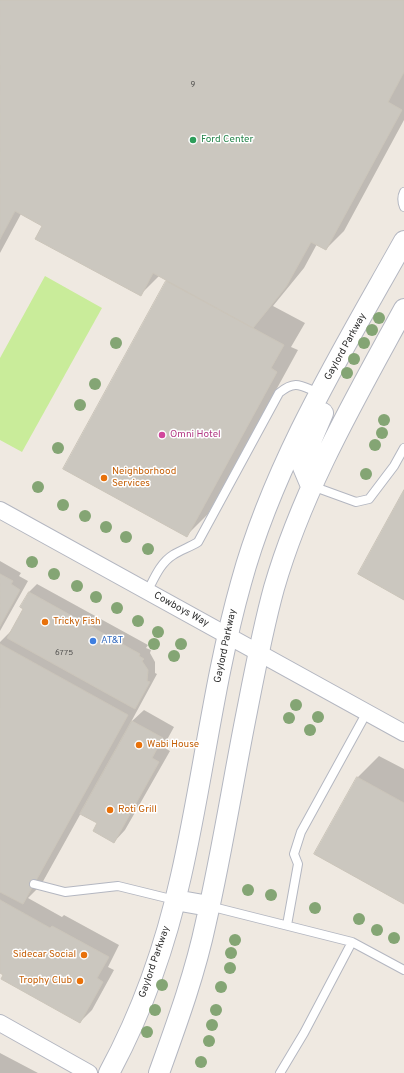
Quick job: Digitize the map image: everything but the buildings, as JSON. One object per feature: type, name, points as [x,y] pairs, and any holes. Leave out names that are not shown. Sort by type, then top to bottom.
[{"type":"street","name":"Gaylord Parkway","points":[[109,1073],[131,1029],[145,993],[158,957],[175,900],[228,636],[242,579],[267,505],[299,433],[320,393],[401,253]]},
{"type":"street","points":[[159,1073],[188,991],[198,957],[210,906],[258,652],[279,573],[311,486],[347,414],[404,309]]},
{"type":"street","points":[[311,486],[303,467],[306,453],[326,407],[327,400],[320,393]]},
{"type":"street","name":"Cowboys Way","points":[[0,510],[404,732]]},
{"type":"street","points":[[175,900],[210,906]]},
{"type":"street","points":[[0,1024],[89,1073]]},
{"type":"lane","points":[[404,192],[402,195],[402,204],[404,207]]},
{"type":"lane","points":[[147,592],[162,565],[173,555],[191,547],[198,542],[279,393],[288,385],[297,384],[320,393]]},
{"type":"lane","points":[[311,486],[356,502],[369,499],[394,466],[404,448]]},
{"type":"lane","points":[[287,925],[298,864],[294,854],[301,832],[367,712]]},
{"type":"lane","points":[[34,884],[65,892],[118,886],[175,900]]},
{"type":"lane","points":[[210,906],[352,942],[404,970]]},
{"type":"lane","points":[[280,1073],[304,1033],[352,942]]},
{"type":"green space","points":[[45,276],[102,308],[22,452],[0,440],[0,358]]},
{"type":"place","name":"Ford Center","points":[[193,140]]},
{"type":"place","name":"Omni Hotel","points":[[162,435]]},
{"type":"place","name":"Neighborhood Services","points":[[104,478]]},
{"type":"place","name":"Tricky Fish","points":[[45,622]]},
{"type":"place","name":"AT&T","points":[[93,641]]},
{"type":"place","name":"Wabi House","points":[[139,745]]},
{"type":"place","name":"Roti Grill","points":[[110,810]]},
{"type":"place","name":"Sidecar Social","points":[[84,955]]},
{"type":"place","name":"Trophy Club","points":[[80,981]]}]
